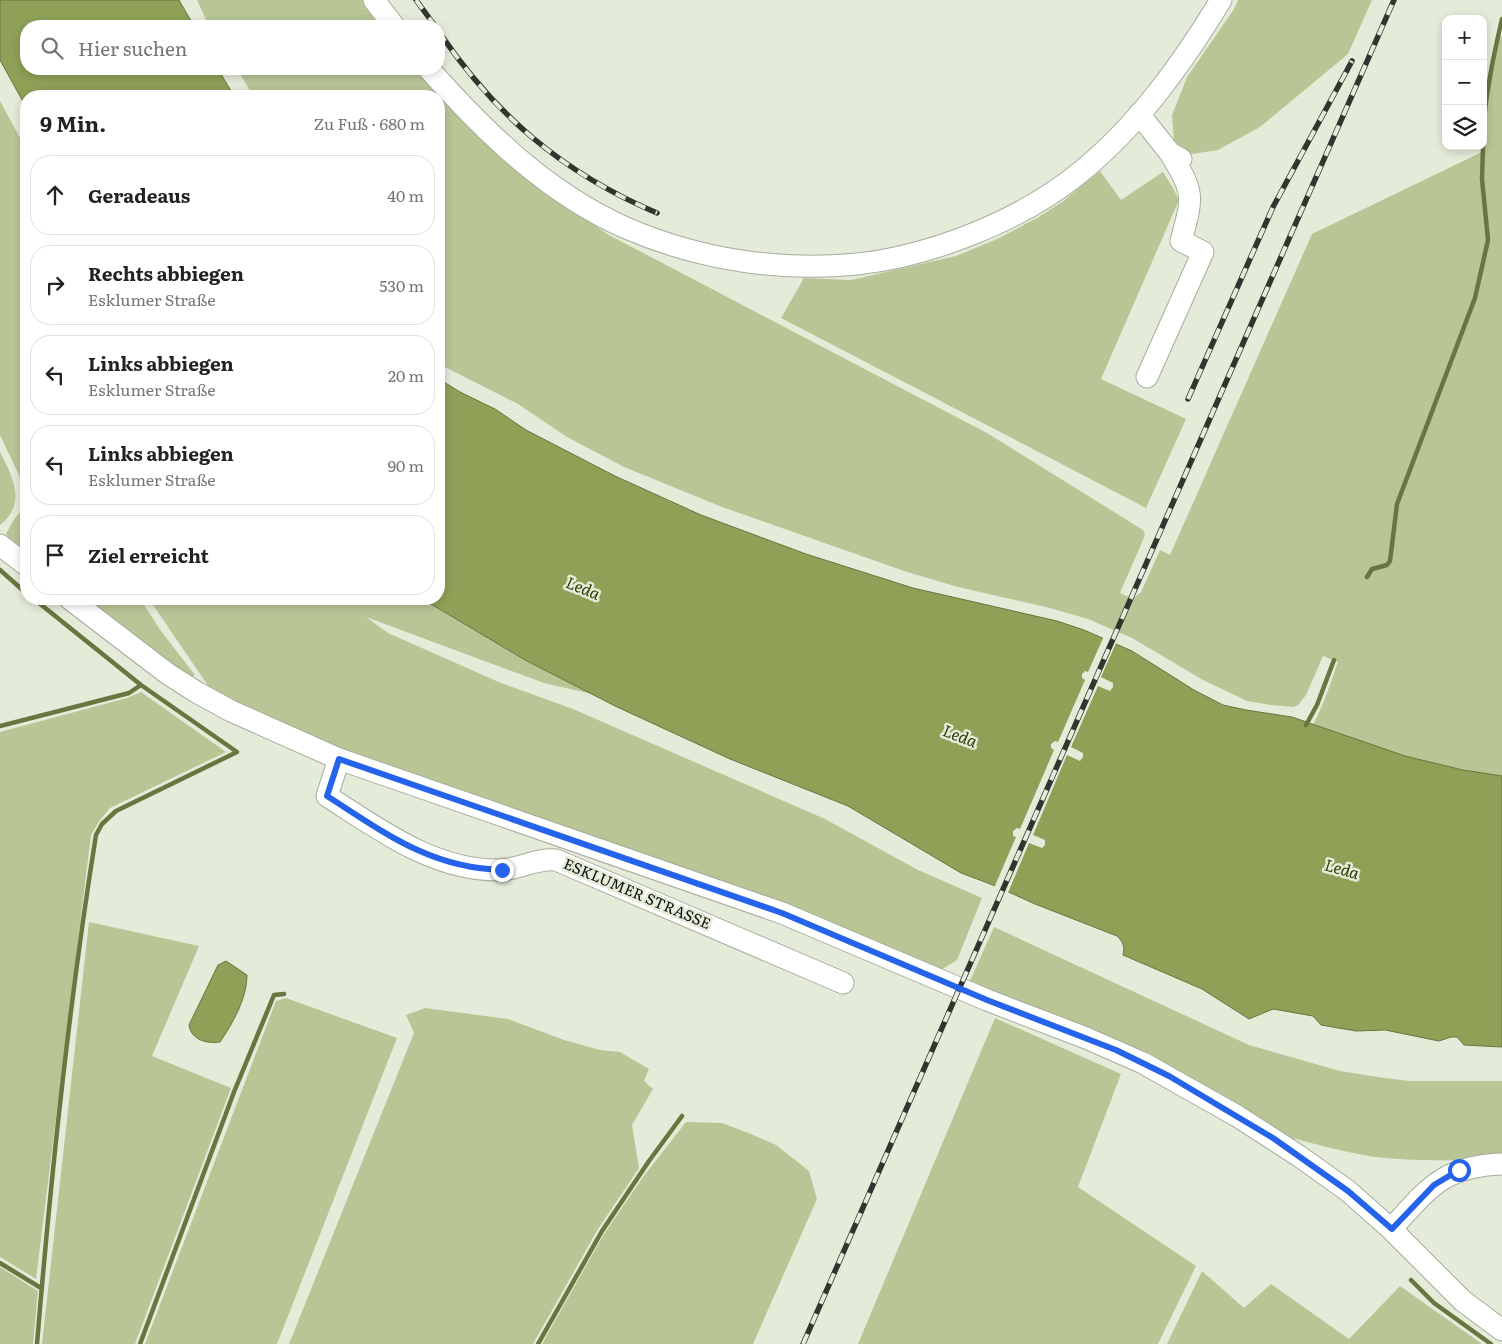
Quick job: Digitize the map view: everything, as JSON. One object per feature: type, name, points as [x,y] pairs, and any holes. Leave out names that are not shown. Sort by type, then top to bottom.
[{"type":"street","points":[[374,0],[389,20]]},
{"type":"street","points":[[434,75],[463,108],[514,156],[550,184],[625,227],[703,254],[737,261],[794,266],[857,264],[905,255],[950,242],[1030,207],[1054,192],[1102,154],[1139,114],[1172,74],[1221,0]]},
{"type":"street","points":[[1139,114],[1179,158],[1191,196],[1190,208],[1181,240],[1203,252],[1147,377]]},
{"type":"street","points":[[0,544],[20,560]]},
{"type":"street","name":"ESKLUMER STRASSE","points":[[78,605],[168,674],[198,693],[231,711],[339,759],[782,913],[987,1000],[1116,1050],[1169,1076],[1273,1138],[1348,1191],[1392,1229],[1463,1301],[1502,1330]]},
{"type":"street","name":"ESKLUMER STRASSE","points":[[339,759],[327,796],[385,833],[417,850],[458,865],[482,869],[502,870],[522,867],[547,859],[556,860],[843,983]]},
{"type":"street","points":[[1392,1229],[1423,1194],[1447,1176],[1473,1166],[1502,1164]]},
{"type":"shaded area","points":[[197,0],[374,0],[389,20],[206,20]]},
{"type":"shaded area","points":[[1238,0],[1372,0],[1348,54],[1260,127],[1218,150],[1192,154],[1174,142],[1172,115],[1187,77],[1234,9]]},
{"type":"shaded area","points":[[1502,35],[1502,797],[1303,741],[1319,713],[1338,662],[1323,656],[1306,695],[1298,705],[1293,707],[1247,701],[1203,680],[1132,638],[1088,619],[1050,608],[958,587],[907,572],[722,507],[624,467],[567,437],[518,404],[445,367],[445,90],[249,90],[241,75],[435,75],[561,201],[607,234],[987,433],[1143,530],[1145,534],[1143,540],[1120,593],[1133,599],[1141,592],[1160,550],[1170,555],[1312,234],[1482,152],[1482,150],[1487,150],[1487,112],[1495,49]]},
{"type":"shaded area","points":[[0,101],[20,138],[20,477],[0,435]]},
{"type":"shaded area","points":[[1100,171],[1121,200],[1163,172],[1179,200],[1101,379],[1186,419],[1146,508],[781,318],[804,278],[851,280],[956,256],[997,239],[1037,218],[1062,202]]},
{"type":"shaded area","points":[[0,452],[13,481],[15,499],[8,517],[0,525]]},
{"type":"shaded area","points":[[20,512],[20,551],[13,545],[6,534]]},
{"type":"shaded area","points":[[88,605],[144,605],[161,631],[195,675],[190,678]]},
{"type":"shaded area","points":[[153,605],[433,605],[525,660],[592,694],[544,683],[366,617],[388,633],[501,683],[573,709],[825,819],[918,870],[982,898],[957,960],[939,971],[316,740],[211,690]]},
{"type":"shaded area","points":[[141,692],[226,752],[110,808],[91,835],[36,1279],[0,1257],[0,732],[127,698]]},
{"type":"shaded area","points":[[89,922],[199,946],[152,1056],[231,1088],[135,1344],[42,1344]]},
{"type":"shaded area","points":[[994,927],[1249,1045],[1340,1071],[1378,1077],[1409,1081],[1502,1081],[1502,1159],[1391,1159],[1341,1150],[1285,1136],[969,983]]},
{"type":"shaded area","points":[[286,998],[397,1038],[277,1344],[145,1344],[276,1001]]},
{"type":"shaded area","points":[[425,1008],[508,1019],[564,1040],[600,1050],[620,1052],[649,1069],[644,1081],[653,1089],[632,1125],[639,1168],[598,1229],[533,1344],[289,1344],[414,1033],[406,1015]]},
{"type":"shaded area","points":[[995,1018],[1121,1074],[1078,1187],[1196,1266],[1158,1344],[858,1344]]},
{"type":"shaded area","points":[[686,1122],[722,1123],[751,1134],[776,1145],[809,1171],[817,1199],[753,1344],[542,1344],[604,1234],[643,1177]]},
{"type":"shaded area","points":[[0,1267],[38,1291],[33,1344],[0,1344]]},
{"type":"shaded area","points":[[1202,1271],[1244,1308],[1271,1284],[1349,1339],[1400,1286],[1482,1344],[1167,1344]]},
{"type":"water","points":[[0,0],[179,0],[191,20],[20,20],[20,75],[222,75],[230,90],[20,90],[20,96],[0,60]]},
{"type":"water","name":"Leda","points":[[445,383],[495,409],[526,430],[615,476],[701,515],[806,554],[913,588],[1057,621],[1084,630],[1132,651],[1194,690],[1223,705],[1292,717],[1405,756],[1463,770],[1502,776],[1502,1047],[1464,1045],[1457,1037],[1439,1041],[1385,1030],[1356,1031],[1321,1025],[1313,1016],[1273,1009],[1249,1019],[1202,989],[1123,955],[1123,944],[1117,936],[961,873],[848,806],[730,759],[615,706],[525,660],[433,605],[445,605]]},
{"type":"water","points":[[226,961],[247,975],[245,992],[230,1027],[220,1042],[200,1040],[190,1030],[189,1025],[218,965]]},
{"type":"pier","points":[[1104,636],[1117,641],[1101,677],[1113,683],[1113,687],[1110,691],[1098,686],[1071,747],[1083,753],[1083,757],[1080,761],[1067,755],[1033,835],[1045,840],[1045,845],[1042,848],[1029,843],[1007,895],[994,888],[1016,837],[1013,836],[1013,831],[1017,828],[1020,829],[1054,750],[1051,748],[1051,744],[1055,741],[1058,742],[1085,680],[1082,678],[1082,674],[1085,671],[1088,672]]},
{"type":"waterway","points":[[1486,105],[1502,19]]},
{"type":"waterway","points":[[1367,577],[1372,569],[1387,565],[1390,561],[1397,504],[1475,298],[1488,240],[1482,179],[1483,150]]},
{"type":"waterway","points":[[0,570],[20,588]]},
{"type":"waterway","points":[[37,1344],[48,1216],[62,1089],[77,962],[96,835],[102,824],[116,811],[237,752],[141,685],[41,605]]},
{"type":"waterway","points":[[1306,725],[1317,705],[1334,660]]},
{"type":"waterway","points":[[0,726],[129,693],[141,685]]},
{"type":"waterway","points":[[140,1344],[234,1092],[274,995],[284,994]]},
{"type":"waterway","points":[[538,1344],[602,1231],[682,1116]]},
{"type":"waterway","points":[[0,1263],[41,1288]]},
{"type":"waterway","points":[[1411,1280],[1434,1303],[1491,1344]]},
{"type":"railway","points":[[416,0],[431,20]]},
{"type":"railway","points":[[803,1344],[1394,0]]},
{"type":"railway","points":[[445,40],[484,90],[508,116],[534,139],[591,180],[657,213]]},
{"type":"railway","points":[[1188,399],[1273,207],[1352,61]]},
{"type":"route","points":[[502,870],[458,865],[417,850],[327,796],[339,759],[782,913],[987,1000],[1116,1050],[1203,1095],[1273,1138],[1348,1191],[1392,1229],[1423,1194],[1447,1176],[1459,1170]]}]
